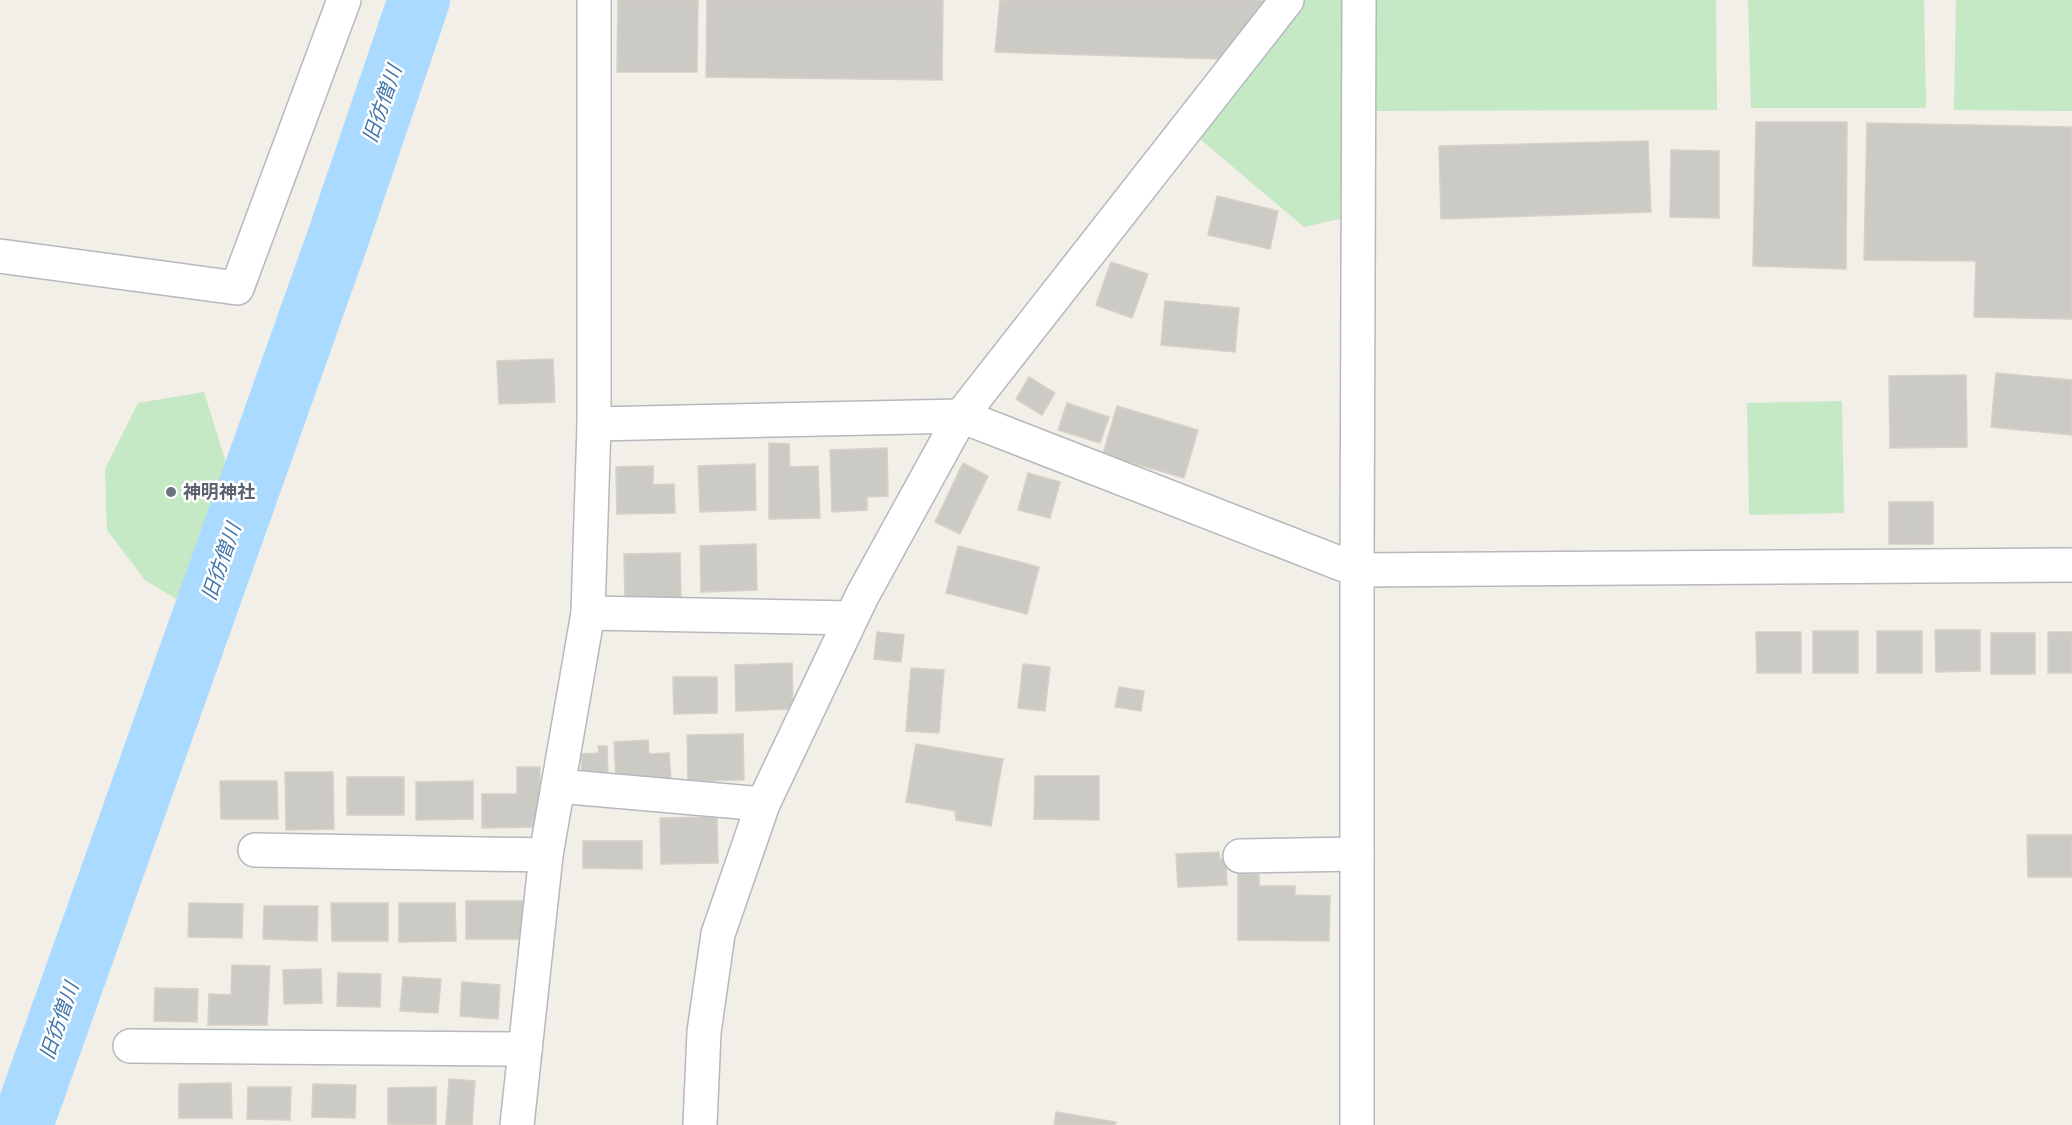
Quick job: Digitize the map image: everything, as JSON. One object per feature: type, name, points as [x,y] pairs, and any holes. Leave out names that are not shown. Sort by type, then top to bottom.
[{"type":"street","points":[[0,256],[237,288],[344,0]]},
{"type":"street","points":[[517,1125],[546,855],[588,613],[594,424],[594,0]]},
{"type":"street","points":[[700,1125],[704,1032],[718,934],[763,804],[851,618],[961,416],[1287,0]]},
{"type":"street","points":[[1357,1125],[1359,0]]},
{"type":"street","points":[[594,424],[961,416],[1357,570],[2072,565]]},
{"type":"street","points":[[588,613],[851,618]]},
{"type":"street","points":[[558,786],[763,804]]},
{"type":"street","points":[[255,850],[546,855]]},
{"type":"street","points":[[1240,856],[1357,854]]},
{"type":"street","points":[[130,1046],[525,1048]]},
{"type":"green space","points":[[1287,0],[1350,0],[1358,215],[1304,227],[1187,128]]},
{"type":"green space","points":[[1359,0],[1716,0],[1717,110],[1358,111]]},
{"type":"green space","points":[[1748,0],[1924,0],[1926,108],[1751,108]]},
{"type":"green space","points":[[1956,0],[2072,0],[2072,111],[1954,110]]},
{"type":"green space","points":[[204,392],[233,485],[176,599],[145,580],[107,530],[105,469],[138,403]]},
{"type":"green space","points":[[1842,401],[1844,513],[1749,515],[1747,403]]},
{"type":"building","points":[[618,0],[698,0],[697,72],[617,72]]},
{"type":"building","points":[[707,0],[943,0],[942,80],[706,77]]},
{"type":"building","points":[[1000,0],[1270,0],[1222,59],[995,52]]},
{"type":"building","points":[[1756,122],[1847,122],[1846,269],[1753,266]]},
{"type":"building","points":[[1867,123],[2072,127],[2072,319],[1974,317],[1976,261],[1864,260]]},
{"type":"building","points":[[1648,141],[1651,212],[1441,219],[1439,146]]},
{"type":"building","points":[[1671,150],[1719,151],[1719,218],[1670,217]]},
{"type":"building","points":[[1217,196],[1278,211],[1270,249],[1208,235]]},
{"type":"building","points":[[1111,262],[1148,274],[1132,318],[1096,305]]},
{"type":"building","points":[[1165,301],[1239,308],[1235,352],[1161,345]]},
{"type":"building","points":[[553,359],[555,402],[499,404],[497,361]]},
{"type":"building","points":[[1996,373],[2072,380],[2072,435],[1991,427]]},
{"type":"building","points":[[1966,375],[1967,447],[1890,448],[1889,376]]},
{"type":"building","points":[[1029,377],[1055,393],[1042,415],[1016,399]]},
{"type":"building","points":[[1067,403],[1109,417],[1100,443],[1058,430]]},
{"type":"building","points":[[1117,406],[1198,430],[1184,478],[1103,454]]},
{"type":"building","points":[[769,443],[789,444],[790,467],[818,466],[820,518],[769,519]]},
{"type":"building","points":[[887,448],[888,496],[867,497],[867,510],[832,512],[830,450]]},
{"type":"building","points":[[963,463],[988,476],[960,534],[935,522]]},
{"type":"building","points":[[755,464],[756,510],[700,512],[698,466]]},
{"type":"building","points":[[653,466],[653,485],[674,484],[675,513],[617,514],[616,467]]},
{"type":"building","points":[[1028,473],[1060,482],[1050,518],[1018,510]]},
{"type":"building","points":[[1889,502],[1933,502],[1933,544],[1889,544]]},
{"type":"building","points":[[756,544],[757,590],[701,592],[700,546]]},
{"type":"building","points":[[958,546],[1039,567],[1027,614],[946,593]]},
{"type":"building","points":[[680,553],[681,599],[625,600],[624,554]]},
{"type":"building","points":[[1935,630],[1980,630],[1980,671],[1936,672]]},
{"type":"building","points":[[1813,631],[1858,631],[1858,673],[1813,673]]},
{"type":"building","points":[[1877,631],[1922,631],[1922,673],[1877,673]]},
{"type":"building","points":[[877,632],[904,635],[901,662],[874,659]]},
{"type":"building","points":[[1756,632],[1801,632],[1801,673],[1757,673]]},
{"type":"building","points":[[2048,632],[2072,632],[2072,673],[2048,673]]},
{"type":"building","points":[[1991,633],[2035,633],[2035,674],[1991,674]]},
{"type":"building","points":[[792,663],[793,709],[736,711],[735,665]]},
{"type":"building","points":[[1023,664],[1050,667],[1045,711],[1018,708]]},
{"type":"building","points":[[911,668],[944,670],[939,733],[906,731]]},
{"type":"building","points":[[673,677],[717,677],[717,713],[674,714]]},
{"type":"building","points":[[1119,687],[1144,691],[1141,711],[1115,707]]},
{"type":"building","points":[[743,734],[744,780],[688,781],[687,735]]},
{"type":"building","points":[[648,740],[649,754],[669,753],[671,779],[616,782],[614,742]]},
{"type":"building","points":[[916,744],[1003,759],[991,826],[956,820],[955,811],[906,802]]},
{"type":"building","points":[[598,746],[607,746],[608,783],[582,784],[581,754],[599,753]]},
{"type":"building","points":[[517,767],[540,767],[540,827],[482,828],[482,794],[517,794]]},
{"type":"building","points":[[285,772],[333,772],[334,829],[286,830]]},
{"type":"building","points":[[1035,776],[1099,776],[1099,820],[1034,819]]},
{"type":"building","points":[[347,777],[404,777],[404,815],[347,815]]},
{"type":"building","points":[[220,781],[277,781],[278,819],[221,819]]},
{"type":"building","points":[[473,781],[473,819],[416,820],[416,782]]},
{"type":"building","points":[[717,817],[718,863],[661,864],[660,818]]},
{"type":"building","points":[[2027,835],[2072,835],[2072,877],[2028,877]]},
{"type":"building","points":[[583,841],[642,841],[642,869],[583,868]]},
{"type":"building","points":[[1219,852],[1220,859],[1226,859],[1227,885],[1178,887],[1176,854]]},
{"type":"building","points":[[1238,874],[1259,875],[1259,886],[1295,886],[1295,895],[1330,896],[1329,941],[1238,940]]},
{"type":"building","points":[[466,901],[523,901],[523,939],[466,939]]},
{"type":"building","points":[[189,903],[243,904],[242,938],[188,937]]},
{"type":"building","points":[[331,903],[388,903],[388,941],[332,941]]},
{"type":"building","points":[[399,903],[455,903],[456,941],[399,942]]},
{"type":"building","points":[[264,906],[318,906],[317,941],[263,939]]},
{"type":"building","points":[[232,965],[270,966],[267,1025],[208,1025],[209,994],[231,995]]},
{"type":"building","points":[[321,969],[322,1003],[284,1004],[283,970]]},
{"type":"building","points":[[338,973],[381,974],[380,1007],[337,1006]]},
{"type":"building","points":[[403,977],[441,979],[438,1013],[400,1011]]},
{"type":"building","points":[[462,982],[500,985],[498,1019],[460,1016]]},
{"type":"building","points":[[155,988],[198,989],[197,1022],[154,1021]]},
{"type":"building","points":[[449,1079],[475,1081],[472,1125],[446,1125]]},
{"type":"building","points":[[231,1083],[232,1118],[179,1118],[179,1084]]},
{"type":"building","points":[[313,1084],[356,1085],[355,1118],[312,1117]]},
{"type":"building","points":[[248,1087],[291,1087],[290,1120],[247,1119]]},
{"type":"building","points":[[436,1087],[436,1125],[388,1124],[388,1088]]},
{"type":"building","points":[[1056,1112],[1116,1122],[1115,1125],[1054,1125]]},
{"type":"waterway","name":"旧彷僧川","points":[[22,1125],[338,238],[419,0]]},
{"type":"place","name":"神明神社","points":[[171,492]]}]
